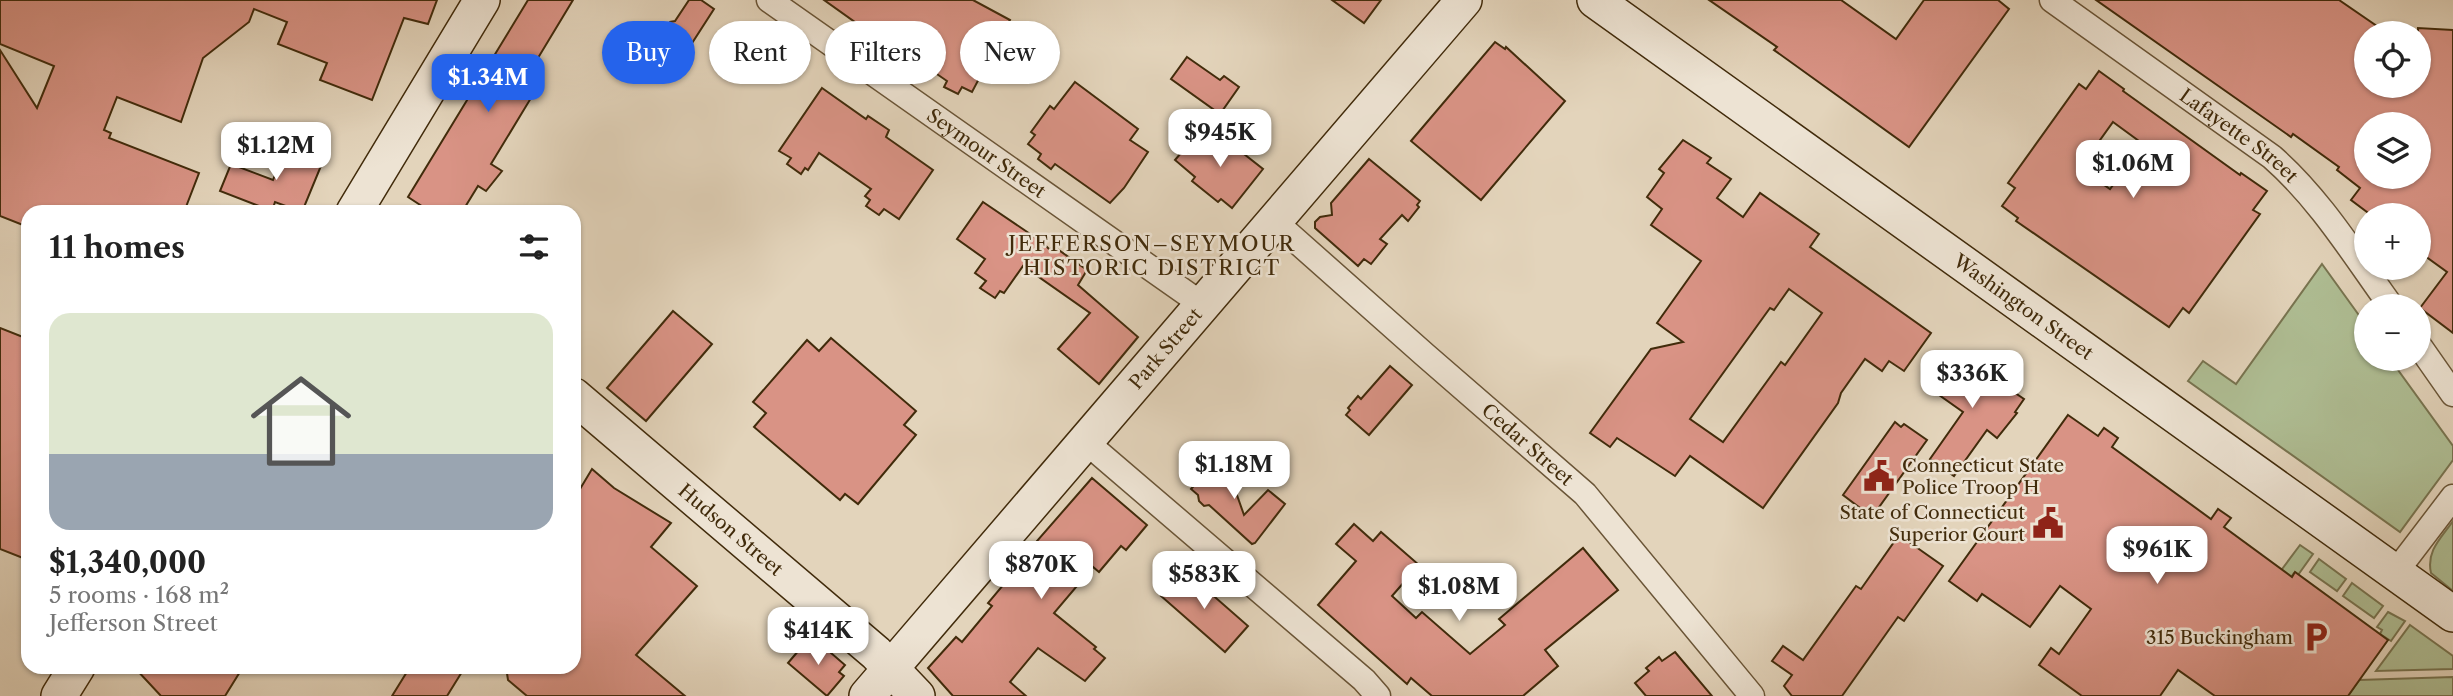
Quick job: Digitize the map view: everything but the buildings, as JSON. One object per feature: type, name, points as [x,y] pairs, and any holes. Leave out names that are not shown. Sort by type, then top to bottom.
[{"type":"main road","points":[[360,205],[482,0]]},
{"type":"main road","name":"Park Street","points":[[867,696],[1464,0]]},
{"type":"main road","name":"Washington Street","points":[[1595,0],[2453,614]]},
{"type":"main road","name":"Hudson Street","points":[[581,402],[876,653],[917,696]]},
{"type":"street","name":"Seymour Street","points":[[769,0],[1203,305]]},
{"type":"street","name":"Lafayette Street","points":[[2052,0],[2272,157],[2310,194],[2382,294]]},
{"type":"street","name":"Cedar Street","points":[[1274,221],[1586,494],[1752,696]]},
{"type":"street","points":[[2431,363],[2453,394]]},
{"type":"street","points":[[1086,442],[1364,680],[1378,696]]},
{"type":"street","points":[[2395,573],[2453,497]]},
{"type":"green space","points":[[2322,264],[2354,308],[2354,371],[2399,371],[2453,446],[2453,460],[2400,532],[2188,381],[2203,361],[2236,384]]},
{"type":"green space","points":[[2453,521],[2453,591],[2431,573],[2430,565],[2436,545]]},
{"type":"green space","points":[[2300,545],[2313,554],[2298,575],[2294,573],[2262,618],[2259,600]]},
{"type":"green space","points":[[2319,559],[2346,579],[2337,591],[2310,572]]},
{"type":"green space","points":[[2352,583],[2383,606],[2374,618],[2343,596]]},
{"type":"green space","points":[[2388,612],[2405,621],[2391,641],[2380,634],[2382,630],[2377,627]]},
{"type":"green space","points":[[2410,625],[2453,656],[2453,669],[2376,671]]},
{"type":"green space","points":[[2453,677],[2453,696],[2348,696],[2359,680]]},
{"type":"place","name":"Connecticut State Police Troop H","points":[[1879,476]]},
{"type":"place","name":"State of Connecticut Superior Court","points":[[2048,523]]},
{"type":"place","name":"315 Buckingham","points":[[2316,637]]},
{"type":"district","name":"JEFFERSON–SEYMOUR HISTORIC DISTRICT","points":[[1152,255]]}]
